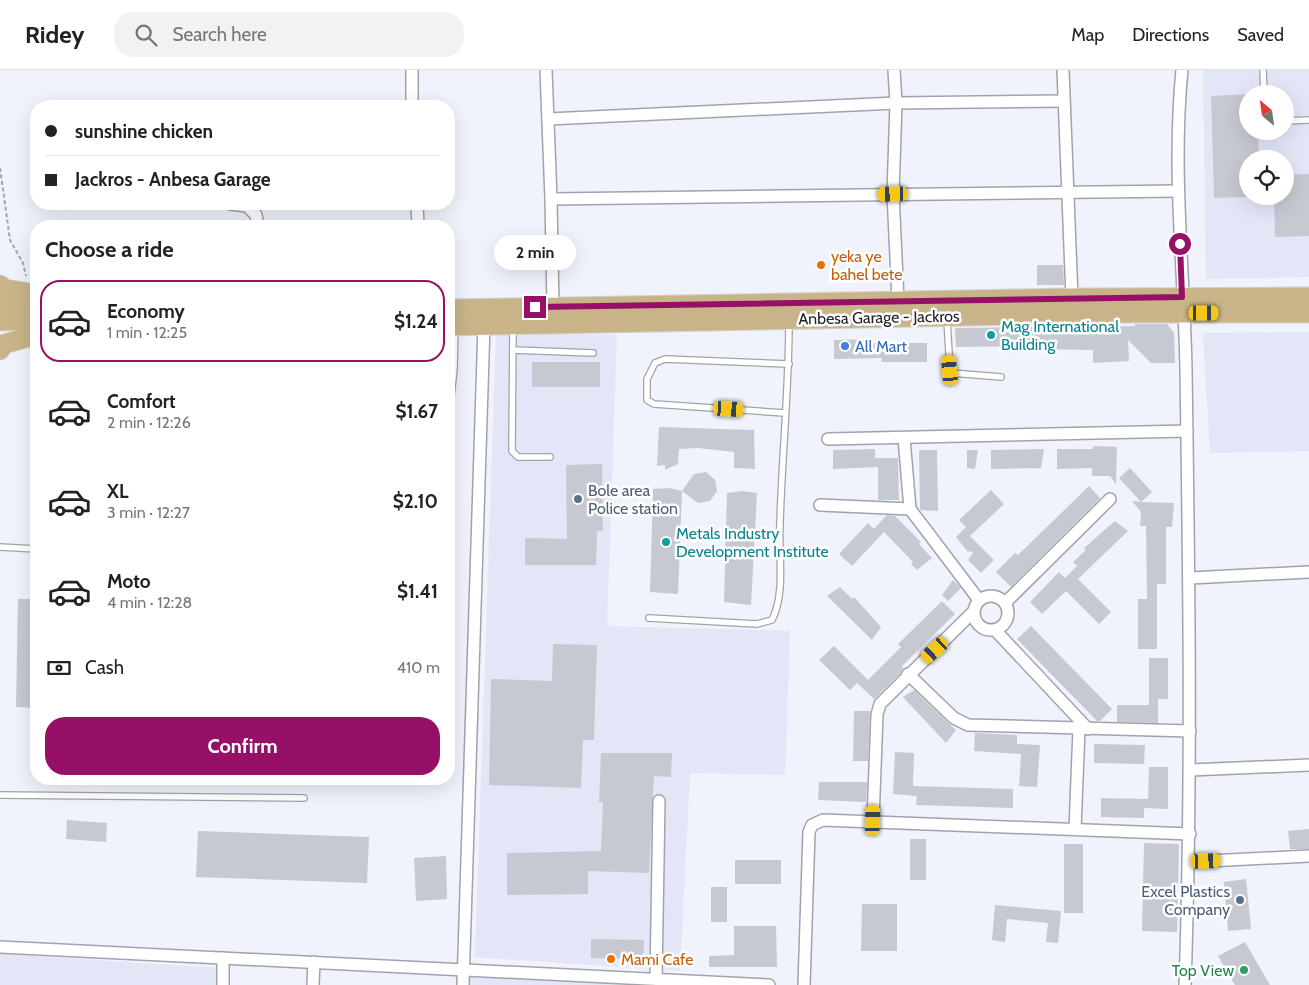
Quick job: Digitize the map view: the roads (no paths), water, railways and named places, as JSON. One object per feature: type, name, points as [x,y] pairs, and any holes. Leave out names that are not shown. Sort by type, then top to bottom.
[{"type":"main road","points":[[0,285],[6,289],[30,297]]},
{"type":"main road","points":[[455,319],[553,307],[718,312],[898,300],[1072,298],[1184,305],[1309,297]]},
{"type":"main road","points":[[0,306],[30,299]]},
{"type":"main road","name":"Anbesa Garage - Jackros","points":[[455,321],[484,325],[718,312],[789,319],[947,316],[1184,305],[1309,313]]},
{"type":"main road","points":[[0,321],[30,320]]},
{"type":"main road","points":[[0,350],[4,344],[30,337]]},
{"type":"street","points":[[412,70],[412,100]]},
{"type":"street","points":[[546,70],[553,307]]},
{"type":"street","points":[[894,70],[896,103],[893,194],[898,300]]},
{"type":"street","points":[[1063,70],[1066,191],[1072,298]]},
{"type":"street","points":[[1182,70],[1178,191],[1184,305],[1190,578],[1190,834],[1185,985]]},
{"type":"street","points":[[548,119],[896,103],[1064,101]]},
{"type":"street","points":[[551,199],[1178,191]]},
{"type":"street","points":[[463,985],[484,325]]},
{"type":"street","points":[[828,439],[1187,431]]},
{"type":"street","points":[[904,438],[910,509],[980,600]]},
{"type":"street","points":[[1005,603],[1110,499]]},
{"type":"street","points":[[820,505],[910,509]]},
{"type":"street","points":[[1190,578],[1309,572]]},
{"type":"street","points":[[873,820],[877,715],[885,697],[973,612],[980,600],[993,595],[1005,603],[1008,616],[1005,622],[995,630]]},
{"type":"street","points":[[973,612],[974,618],[982,627],[995,630],[1083,729],[1075,829]]},
{"type":"street","points":[[908,674],[954,718],[968,725],[1190,731]]},
{"type":"street","points":[[1190,770],[1309,765]]},
{"type":"street","points":[[656,979],[659,801]]},
{"type":"street","points":[[804,985],[809,832],[812,825],[823,820],[873,820],[1190,834]]},
{"type":"street","points":[[1189,862],[1309,856]]},
{"type":"street","points":[[0,947],[656,979],[697,984],[769,985]]},
{"type":"street","points":[[223,958],[223,985]]},
{"type":"street","points":[[313,985],[314,962]]},
{"type":"lane","points":[[1263,70],[1264,85]]},
{"type":"lane","points":[[1294,121],[1309,120]]},
{"type":"lane","points":[[947,316],[948,351],[952,373],[1000,377]]},
{"type":"lane","points":[[649,618],[758,624],[772,620],[777,610],[780,594],[780,524],[789,364],[789,319]]},
{"type":"lane","points":[[513,324],[512,451],[518,457],[550,458]]},
{"type":"lane","points":[[514,350],[593,353]]},
{"type":"lane","points":[[786,413],[654,404],[647,400],[647,379],[655,363],[665,358],[789,364]]},
{"type":"lane","points":[[0,547],[30,549]]},
{"type":"lane","points":[[0,795],[304,798]]},
{"type":"place","name":"yeka ye bahel bete","points":[[821,265]]},
{"type":"place","name":"Mag International Building","points":[[991,335]]},
{"type":"place","name":"All Mart","points":[[845,346]]},
{"type":"place","name":"Bole area Police station","points":[[578,499]]},
{"type":"place","name":"Metals Industry Development Institute","points":[[666,542]]},
{"type":"place","name":"Excel Plastics Company","points":[[1240,900]]},
{"type":"place","name":"Mami Cafe","points":[[611,959]]},
{"type":"place","name":"Top View","points":[[1244,970]]}]
